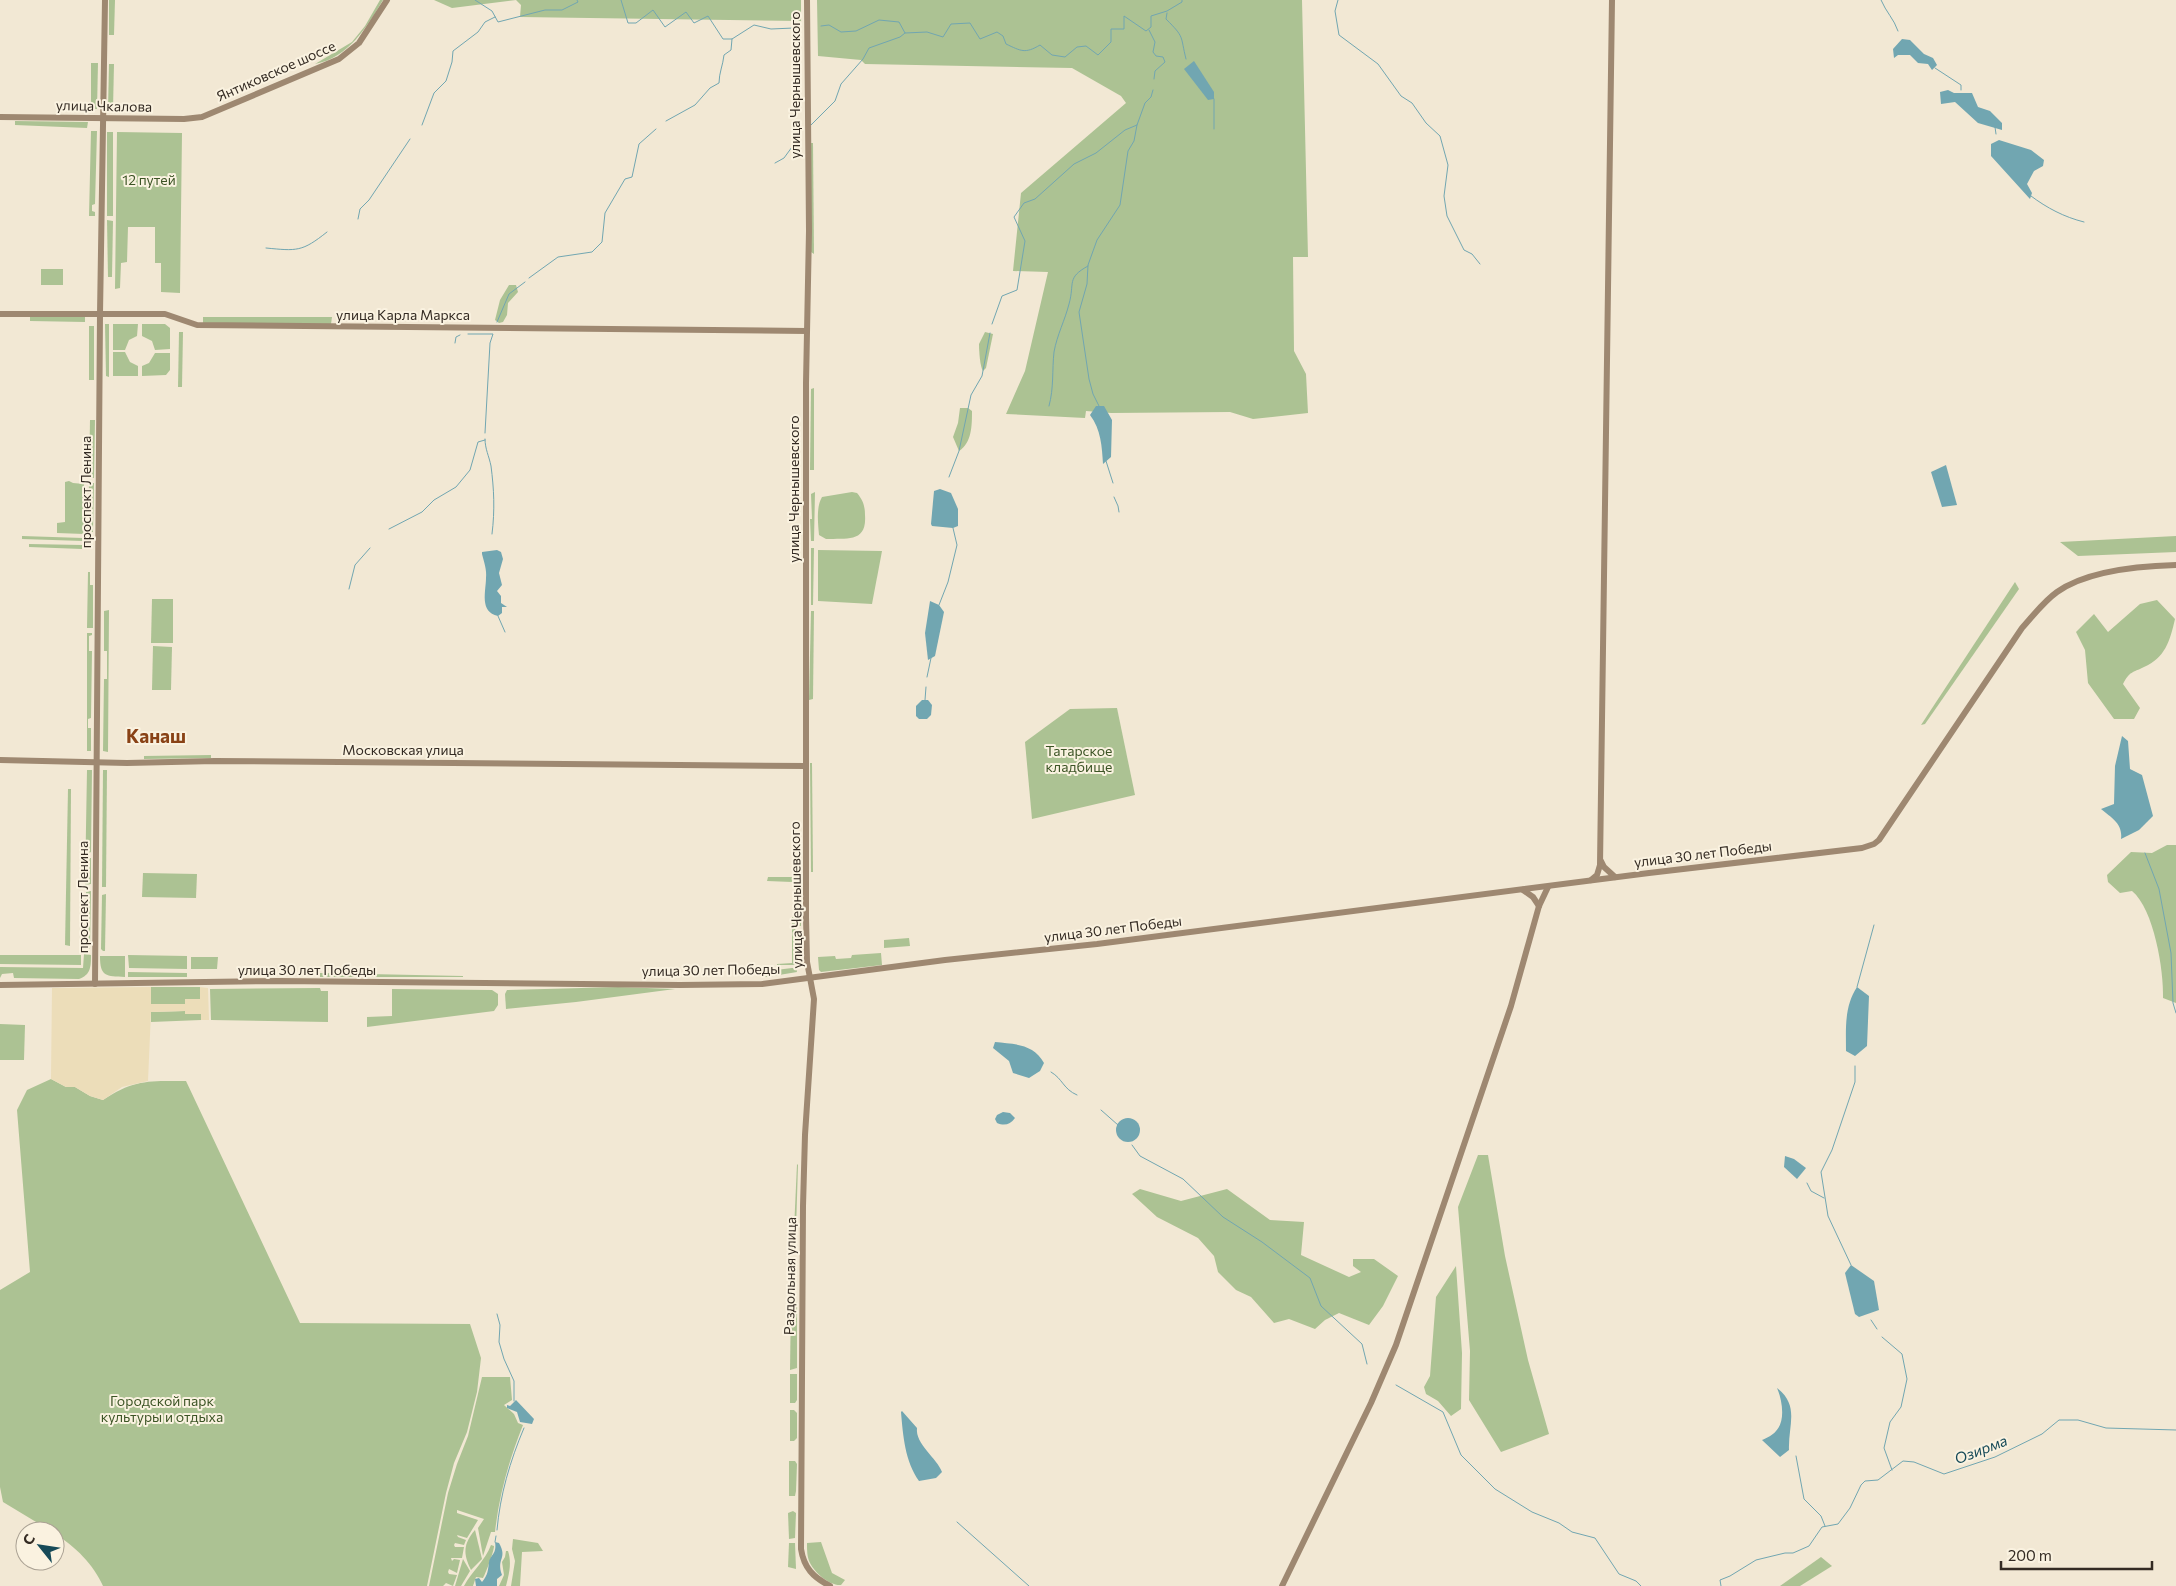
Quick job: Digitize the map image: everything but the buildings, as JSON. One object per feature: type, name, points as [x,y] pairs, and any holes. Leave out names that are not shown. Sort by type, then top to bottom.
[{"type":"street","name":"проспект Ленина","points":[[95,984],[100,314],[105,0]]},
{"type":"street","name":"Янтиковское шоссе","points":[[208,115],[339,59],[352,50],[367,34],[387,0]]},
{"type":"street","name":"улица Чернышевского","points":[[807,0],[806,766],[807,962],[811,978]]},
{"type":"street","points":[[1590,880],[1599,871],[1600,858],[1612,0]]},
{"type":"street","name":"улица Чкалова","points":[[0,118],[184,119],[208,115]]},
{"type":"street","name":"улица Карла Маркса","points":[[0,314],[165,314],[197,325],[807,331]]},
{"type":"street","name":"улица 30 лет Победы","points":[[0,985],[289,981],[761,984],[1548,887],[1590,880],[1862,848],[1879,840],[2022,628],[2040,607],[2058,591],[2080,581],[2140,566],[2176,564]]},
{"type":"street","name":"Московская улица","points":[[0,760],[97,763],[215,761],[806,766]]},
{"type":"street","points":[[1600,858],[1604,867],[1615,877]]},
{"type":"street","points":[[1282,1586],[1371,1403],[1396,1345],[1511,1006],[1539,906],[1548,887]]},
{"type":"street","points":[[1522,890],[1533,897],[1539,906]]},
{"type":"street","name":"Раздольная улица","points":[[811,978],[814,998],[805,1135],[802,1253],[801,1549],[805,1565],[810,1572],[830,1586]]},
{"type":"green space","points":[[109,0],[115,0],[114,35],[109,35]]},
{"type":"green space","points":[[380,0],[383,0],[370,21],[347,48],[327,61],[315,64],[352,42],[365,26]]},
{"type":"green space","points":[[434,0],[516,0],[452,8]]},
{"type":"green space","points":[[516,0],[801,0],[801,21],[520,17],[521,5]]},
{"type":"green space","points":[[817,0],[1302,0],[1308,257],[1293,257],[1294,351],[1306,374],[1308,413],[1253,419],[1230,412],[1111,413],[1086,411],[1085,418],[1006,414],[1025,371],[1048,272],[1013,271],[1021,193],[1126,103],[1121,96],[1072,68],[865,64],[861,60],[818,56]]},
{"type":"green space","points":[[91,63],[98,63],[97,109],[91,109]]},
{"type":"green space","points":[[109,64],[114,64],[113,109],[108,109]]},
{"type":"green space","points":[[15,121],[88,122],[87,128],[15,125]]},
{"type":"green space","points":[[91,131],[97,131],[95,204],[92,205],[92,211],[95,212],[95,216],[89,216]]},
{"type":"green space","points":[[107,132],[113,132],[113,216],[107,216]]},
{"type":"green space","name":"12 путей","points":[[117,132],[182,133],[180,293],[161,292],[161,263],[155,263],[155,227],[128,227],[127,262],[121,263],[120,288],[115,289]]},
{"type":"green space","points":[[811,143],[813,143],[814,254],[811,252]]},
{"type":"green space","points":[[107,220],[113,221],[112,277],[108,277]]},
{"type":"green space","points":[[41,269],[63,269],[63,285],[41,285]]},
{"type":"green space","points":[[509,285],[516,285],[518,292],[508,303],[507,315],[503,322],[499,323],[495,320],[500,300]]},
{"type":"green space","points":[[30,317],[85,317],[85,322],[30,321]]},
{"type":"green space","points":[[203,317],[332,317],[331,324],[203,323]]},
{"type":"green space","points":[[105,324],[109,324],[109,377],[106,376]]},
{"type":"green space","points":[[113,324],[138,324],[137,336],[129,340],[125,350],[113,350]]},
{"type":"green space","points":[[142,324],[165,324],[170,328],[170,349],[155,350],[152,341],[142,336]]},
{"type":"green space","points":[[89,326],[94,326],[94,380],[89,380]]},
{"type":"green space","points":[[179,332],[183,332],[182,387],[178,387]]},
{"type":"green space","points":[[985,332],[993,334],[986,368],[983,371],[980,363],[979,344]]},
{"type":"green space","points":[[113,352],[125,352],[130,362],[138,366],[138,376],[113,376]]},
{"type":"green space","points":[[155,353],[170,353],[170,370],[166,375],[142,376],[142,366],[149,363]]},
{"type":"green space","points":[[814,388],[814,470],[810,470],[811,389]]},
{"type":"green space","points":[[960,408],[968,408],[972,411],[972,416],[969,439],[959,451],[953,437],[958,423]]},
{"type":"green space","points":[[90,420],[95,420],[94,478],[89,478]]},
{"type":"green space","points":[[65,482],[84,484],[84,534],[57,533],[57,523],[65,522]]},
{"type":"green space","points":[[89,483],[94,483],[93,532],[88,532]]},
{"type":"green space","points":[[815,492],[814,541],[811,541],[811,494]]},
{"type":"green space","points":[[852,492],[857,493],[864,506],[865,524],[863,530],[859,535],[848,538],[826,539],[819,535],[818,510],[822,497]]},
{"type":"green space","points":[[22,536],[83,538],[83,541],[22,539]]},
{"type":"green space","points":[[2176,536],[2176,552],[2078,556],[2060,542]]},
{"type":"green space","points":[[29,544],[82,545],[82,549],[29,547]]},
{"type":"green space","points":[[811,548],[814,548],[813,605],[811,605]]},
{"type":"green space","points":[[818,550],[882,551],[872,604],[818,601]]},
{"type":"green space","points":[[88,572],[90,572],[90,585],[93,585],[93,628],[87,628]]},
{"type":"green space","points":[[2015,582],[2019,589],[1925,724],[1921,725]]},
{"type":"green space","points":[[152,599],[173,599],[173,643],[151,643]]},
{"type":"green space","points":[[2157,600],[2175,619],[2169,641],[2157,659],[2132,673],[2123,684],[2140,708],[2134,719],[2114,719],[2088,683],[2085,650],[2076,632],[2094,614],[2108,632],[2140,604]]},
{"type":"green space","points":[[109,610],[108,752],[103,751],[104,679],[107,679],[107,651],[104,651],[104,611]]},
{"type":"green space","points":[[811,611],[814,611],[813,699],[809,700]]},
{"type":"green space","points":[[87,633],[92,633],[89,636],[89,651],[92,651],[91,718],[88,719],[88,728],[91,728],[91,751],[87,751]]},
{"type":"green space","points":[[153,646],[172,647],[171,690],[152,690]]},
{"type":"green space","name":"Татарское кладбище","points":[[1117,708],[1135,795],[1032,819],[1025,742],[1070,709]]},
{"type":"green space","points":[[211,755],[211,758],[144,759],[144,756]]},
{"type":"green space","points":[[810,763],[812,763],[813,872],[811,872]]},
{"type":"green space","points":[[87,770],[92,770],[91,852],[89,853],[89,858],[91,858],[91,884],[85,885]]},
{"type":"green space","points":[[103,770],[107,770],[106,887],[102,887]]},
{"type":"green space","points":[[68,789],[71,789],[70,946],[65,945]]},
{"type":"green space","points":[[2167,845],[2176,845],[2176,1003],[2163,998],[2162,972],[2156,941],[2152,926],[2140,900],[2132,891],[2120,893],[2108,882],[2107,875],[2131,852],[2152,853]]},
{"type":"green space","points":[[143,873],[197,874],[196,898],[142,897]]},
{"type":"green space","points":[[768,877],[798,877],[801,880],[801,886],[793,888],[792,882],[767,881]]},
{"type":"green space","points":[[91,891],[90,949],[84,949],[86,892]]},
{"type":"green space","points":[[106,894],[105,951],[103,951],[101,949],[102,895]]},
{"type":"green space","points":[[792,917],[801,919],[801,926],[796,926],[795,934],[801,934],[802,960],[795,965],[777,965],[792,963]]},
{"type":"green space","points":[[909,938],[910,946],[884,948],[884,940]]},
{"type":"green space","points":[[881,953],[882,965],[821,972],[819,970],[818,957],[835,956],[836,959],[851,958],[852,955]]},
{"type":"green space","points":[[84,954],[91,955],[90,966],[88,973],[79,979],[14,978],[13,973],[2,974],[0,978],[0,967],[83,968]]},
{"type":"green space","points":[[0,955],[81,955],[81,965],[0,964]]},
{"type":"green space","points":[[128,955],[187,956],[187,969],[129,968]]},
{"type":"green space","points":[[100,956],[125,956],[125,977],[105,974],[101,968]]},
{"type":"green space","points":[[191,957],[218,957],[217,969],[191,969]]},
{"type":"green space","points":[[796,968],[797,972],[767,977],[763,975],[768,971]]},
{"type":"green space","points":[[128,972],[187,973],[187,977],[128,977]]},
{"type":"green space","points":[[320,973],[463,976],[463,977],[320,977]]},
{"type":"green space","points":[[151,987],[200,987],[200,999],[185,999],[185,1004],[151,1004]]},
{"type":"green space","points":[[618,987],[675,989],[506,1009],[505,994],[507,990]]},
{"type":"green space","points":[[320,988],[321,991],[328,991],[328,1022],[211,1020],[210,989]]},
{"type":"green space","points":[[392,989],[492,990],[498,994],[498,1005],[494,1011],[367,1027],[367,1017],[392,1016]]},
{"type":"green space","points":[[185,1011],[186,1014],[201,1014],[201,1020],[151,1022],[151,1012]]},
{"type":"green space","points":[[0,1024],[25,1025],[24,1060],[0,1060]]},
{"type":"green space","name":"Городской парк культуры и отдыха","points":[[51,1079],[66,1087],[75,1087],[90,1096],[103,1100],[133,1085],[162,1081],[186,1081],[300,1323],[470,1324],[481,1358],[477,1392],[467,1432],[454,1463],[446,1493],[427,1586],[103,1586],[89,1563],[65,1541],[65,1521],[34,1521],[3,1502],[0,1487],[0,1290],[30,1272],[17,1110],[27,1090]]},
{"type":"green space","points":[[1478,1155],[1488,1155],[1505,1256],[1528,1360],[1549,1434],[1501,1452],[1469,1400],[1470,1351],[1458,1207]]},
{"type":"green space","points":[[797,1164],[796,1229],[794,1230]]},
{"type":"green space","points":[[1140,1189],[1181,1201],[1227,1189],[1270,1220],[1304,1222],[1301,1255],[1349,1277],[1361,1272],[1353,1266],[1353,1259],[1374,1259],[1398,1276],[1383,1306],[1369,1325],[1339,1313],[1325,1320],[1315,1329],[1289,1319],[1274,1323],[1251,1297],[1236,1290],[1218,1272],[1214,1256],[1198,1238],[1157,1217],[1132,1194]]},
{"type":"green space","points":[[1456,1266],[1462,1353],[1461,1409],[1451,1416],[1438,1401],[1426,1394],[1424,1387],[1430,1376],[1436,1297]]},
{"type":"green space","points":[[791,1300],[797,1302],[797,1368],[790,1370]]},
{"type":"green space","points":[[790,1374],[797,1374],[797,1400],[795,1403],[790,1403]]},
{"type":"green space","points":[[482,1377],[510,1377],[512,1400],[504,1405],[514,1414],[518,1423],[523,1425],[505,1478],[495,1532],[491,1532],[483,1556],[478,1528],[484,1519],[457,1510],[457,1513],[478,1520],[467,1538],[457,1535],[466,1540],[464,1545],[455,1543],[454,1545],[455,1547],[464,1547],[462,1558],[451,1558],[452,1561],[454,1559],[460,1560],[457,1573],[449,1569],[448,1572],[449,1574],[457,1575],[453,1586],[446,1583],[443,1586],[429,1586],[448,1493],[468,1436]]},
{"type":"green space","points":[[790,1410],[794,1410],[797,1413],[797,1438],[794,1441],[790,1441]]},
{"type":"green space","points":[[789,1461],[795,1461],[797,1464],[795,1496],[789,1496]]},
{"type":"green space","points":[[793,1511],[796,1513],[795,1538],[789,1539],[788,1513]]},
{"type":"green space","points":[[475,1530],[482,1559],[471,1570],[466,1554],[466,1545]]},
{"type":"green space","points":[[513,1539],[538,1543],[543,1551],[522,1552],[520,1586],[511,1586],[515,1561],[512,1549]]},
{"type":"green space","points":[[821,1542],[832,1573],[845,1580],[841,1585],[823,1578],[810,1563],[807,1543]]},
{"type":"green space","points":[[789,1543],[795,1543],[796,1569],[788,1567]]},
{"type":"green space","points":[[491,1545],[494,1546],[494,1549],[483,1578],[476,1577],[473,1586],[464,1586],[485,1556]]},
{"type":"green space","points":[[506,1551],[508,1551],[510,1568],[506,1586],[499,1586],[504,1575],[502,1562]]},
{"type":"green space","points":[[1821,1557],[1832,1566],[1800,1586],[1780,1586]]},
{"type":"green space","points":[[463,1559],[470,1571],[461,1586],[455,1586]]},
{"type":"shaded area","points":[[151,987],[151,1004],[185,1004],[185,999],[200,999],[200,987],[208,988],[209,1020],[201,1020],[201,1014],[185,1014],[185,1011],[151,1012],[148,1081],[122,1087],[103,1100],[90,1096],[75,1087],[66,1087],[51,1079],[52,988]]},
{"type":"water","points":[[1902,39],[1910,40],[1924,54],[1933,58],[1937,65],[1932,70],[1928,64],[1918,63],[1910,55],[1898,55],[1894,58],[1893,49]]},
{"type":"water","points":[[1194,61],[1214,92],[1214,99],[1208,100],[1184,69]]},
{"type":"water","points":[[1948,90],[1954,93],[1972,93],[1978,107],[1990,111],[2002,123],[2002,130],[1978,123],[1955,102],[1941,104],[1940,92]]},
{"type":"water","points":[[1999,140],[2031,150],[2044,160],[2043,166],[2034,171],[2027,184],[2032,193],[2030,199],[1991,156],[1991,144]]},
{"type":"water","points":[[1096,406],[1104,406],[1112,420],[1111,457],[1103,464],[1099,432],[1090,415]]},
{"type":"water","points":[[1946,465],[1957,505],[1942,507],[1931,472]]},
{"type":"water","points":[[940,489],[951,493],[958,509],[958,526],[953,528],[932,526],[931,524],[934,491]]},
{"type":"water","points":[[497,550],[501,552],[503,559],[499,573],[502,585],[497,591],[501,596],[501,603],[507,607],[502,607],[502,613],[498,616],[492,614],[486,606],[486,572],[482,554],[482,552]]},
{"type":"water","points":[[930,601],[939,605],[944,612],[935,656],[928,660],[925,633]]},
{"type":"water","points":[[922,700],[928,700],[932,705],[931,715],[927,719],[919,719],[916,716],[916,706]]},
{"type":"water","points":[[2122,736],[2128,741],[2130,769],[2142,775],[2153,816],[2139,830],[2121,839],[2118,825],[2113,818],[2101,809],[2114,804],[2115,766]]},
{"type":"water","points":[[1857,987],[1869,996],[1867,1046],[1855,1056],[1846,1051],[1846,1026],[1850,1002]]},
{"type":"water","points":[[995,1042],[1023,1046],[1035,1052],[1044,1063],[1040,1071],[1029,1078],[1013,1073],[1009,1061],[993,1048]]},
{"type":"water","points":[[1003,1112],[1010,1113],[1015,1118],[1007,1124],[997,1123],[995,1119],[997,1115]]},
{"type":"water","points":[[1128,1118],[1136,1122],[1140,1130],[1136,1138],[1128,1142],[1120,1138],[1116,1130],[1120,1122]]},
{"type":"water","points":[[1785,1156],[1794,1159],[1806,1168],[1797,1179],[1784,1167]]},
{"type":"water","points":[[1851,1265],[1874,1281],[1879,1310],[1859,1317],[1855,1314],[1845,1273]]},
{"type":"water","points":[[1777,1388],[1784,1395],[1791,1409],[1789,1450],[1780,1457],[1762,1440],[1775,1432],[1781,1422],[1782,1404]]},
{"type":"water","points":[[516,1400],[534,1419],[532,1424],[520,1422],[517,1412],[507,1408],[507,1405],[510,1406]]},
{"type":"water","points":[[902,1411],[917,1428],[919,1440],[942,1472],[936,1478],[919,1481],[914,1473],[904,1439]]},
{"type":"water","points":[[495,1542],[499,1543],[502,1552],[500,1565],[502,1575],[497,1579],[497,1586],[476,1586],[475,1579],[479,1578],[482,1582],[487,1575],[490,1559],[495,1551]]},
{"type":"waterway","points":[[475,0],[492,11],[498,22],[545,10],[562,10],[578,2],[577,0]]},
{"type":"waterway","points":[[621,0],[628,23],[636,23],[653,10],[665,27],[686,12],[694,23],[708,16],[723,39],[732,39],[754,25],[771,29],[794,28]]},
{"type":"waterway","points":[[821,26],[829,25],[841,32],[856,31],[879,20],[899,22],[905,33],[927,32],[943,37],[951,24],[970,23],[980,39],[997,32],[1003,36],[1006,44],[1019,50],[1030,50],[1040,45],[1052,55],[1065,57],[1077,47],[1086,46],[1098,55],[1111,42],[1111,29],[1124,29],[1124,16],[1146,31],[1151,27],[1151,16],[1167,11],[1182,2],[1182,0]]},
{"type":"waterway","points":[[1338,0],[1335,11],[1339,35],[1378,64],[1401,96],[1412,103],[1426,123],[1440,136],[1448,165],[1444,196],[1447,216],[1464,250],[1472,254],[1480,264]]},
{"type":"waterway","points":[[1881,0],[1898,31]]},
{"type":"waterway","points":[[1167,13],[1166,19],[1181,37],[1186,59]]},
{"type":"waterway","points":[[422,125],[434,93],[446,81],[452,62],[453,51],[478,32],[485,22],[495,17]]},
{"type":"waterway","points":[[1149,30],[1155,42],[1153,52],[1156,56],[1163,57],[1165,62],[1155,71],[1154,79]]},
{"type":"waterway","points":[[811,125],[835,101],[841,84],[863,59],[869,48],[900,37],[905,33]]},
{"type":"waterway","points":[[666,121],[695,105],[710,88],[719,83],[724,55],[731,50],[732,39]]},
{"type":"waterway","points":[[1935,68],[1961,85],[1961,90]]},
{"type":"waterway","points":[[992,324],[1002,296],[1017,290],[1025,241],[1014,217],[1024,203],[1035,199],[1074,164],[1096,153],[1125,130],[1137,125],[1145,103],[1151,97],[1153,90]]},
{"type":"waterway","points":[[1214,99],[1214,129]]},
{"type":"waterway","points":[[1099,406],[1089,379],[1079,312],[1087,284],[1088,265],[1097,240],[1120,205],[1128,151],[1134,141],[1137,125]]},
{"type":"waterway","points":[[1995,127],[1996,134]]},
{"type":"waterway","points":[[529,278],[558,257],[592,252],[602,242],[605,213],[625,179],[632,177],[639,144],[656,129]]},
{"type":"waterway","points":[[775,163],[784,158],[800,136]]},
{"type":"waterway","points":[[358,219],[360,209],[369,200],[410,139]]},
{"type":"waterway","points":[[2031,196],[2056,212],[2084,222]]},
{"type":"waterway","points":[[266,248],[299,249],[327,232]]},
{"type":"waterway","points":[[1049,406],[1054,352],[1071,297],[1072,282],[1077,274],[1088,266]]},
{"type":"waterway","points":[[497,322],[509,294],[525,282]]},
{"type":"waterway","points":[[949,477],[959,451],[971,395],[982,376],[990,333]]},
{"type":"waterway","points":[[468,334],[493,334],[490,343],[485,433]]},
{"type":"waterway","points":[[455,343],[456,337],[460,335]]},
{"type":"waterway","points":[[485,439],[493,483],[492,534]]},
{"type":"waterway","points":[[389,529],[422,512],[434,500],[456,487],[470,470],[478,442],[485,440]]},
{"type":"waterway","points":[[1106,461],[1113,483]]},
{"type":"waterway","points":[[1114,497],[1119,512]]},
{"type":"waterway","points":[[939,605],[948,582],[957,545],[953,528]]},
{"type":"waterway","points":[[349,589],[355,565],[370,548]]},
{"type":"waterway","points":[[498,616],[505,632]]},
{"type":"waterway","points":[[927,677],[931,658]]},
{"type":"waterway","points":[[925,700],[926,687]]},
{"type":"waterway","points":[[2145,853],[2159,889],[2171,953],[2173,1003],[2176,1013]]},
{"type":"waterway","points":[[1857,987],[1874,925]]},
{"type":"waterway","points":[[1851,1265],[1828,1216],[1821,1172],[1832,1150],[1855,1082],[1855,1066]]},
{"type":"waterway","points":[[1051,1072],[1072,1093],[1077,1095]]},
{"type":"waterway","points":[[1101,1110],[1118,1125]]},
{"type":"waterway","points":[[1132,1145],[1140,1156],[1183,1179],[1223,1217],[1262,1242],[1310,1278],[1321,1306],[1362,1344],[1367,1364]]},
{"type":"waterway","points":[[1807,1183],[1811,1191],[1824,1198]]},
{"type":"waterway","points":[[497,1314],[500,1325],[499,1342],[514,1381],[514,1401]]},
{"type":"waterway","points":[[1871,1320],[1877,1329]]},
{"type":"waterway","points":[[1882,1337],[1902,1354],[1907,1379],[1901,1407],[1890,1422],[1884,1448],[1892,1470]]},
{"type":"waterway","points":[[1396,1385],[1443,1412],[1461,1455],[1495,1489],[1532,1512],[1559,1523],[1572,1532],[1595,1538],[1619,1574],[1636,1581],[1641,1586]]},
{"type":"waterway","name":"Озирма","points":[[1721,1586],[1720,1580],[1756,1560],[1793,1553],[1809,1546],[1822,1527],[1838,1524],[1850,1508],[1861,1485],[1865,1481],[1878,1480],[1903,1461],[1914,1462],[1944,1474],[1995,1457],[2042,1434],[2059,1420],[2078,1420],[2106,1428],[2176,1430]]},
{"type":"waterway","points":[[497,1530],[506,1478],[524,1428]]},
{"type":"waterway","points":[[1796,1456],[1804,1499],[1821,1516],[1825,1526]]},
{"type":"waterway","points":[[957,1522],[1029,1586]]},
{"type":"waterway","points":[[495,1542],[496,1536]]},
{"type":"district","name":"Канаш","points":[[156,736]]}]
